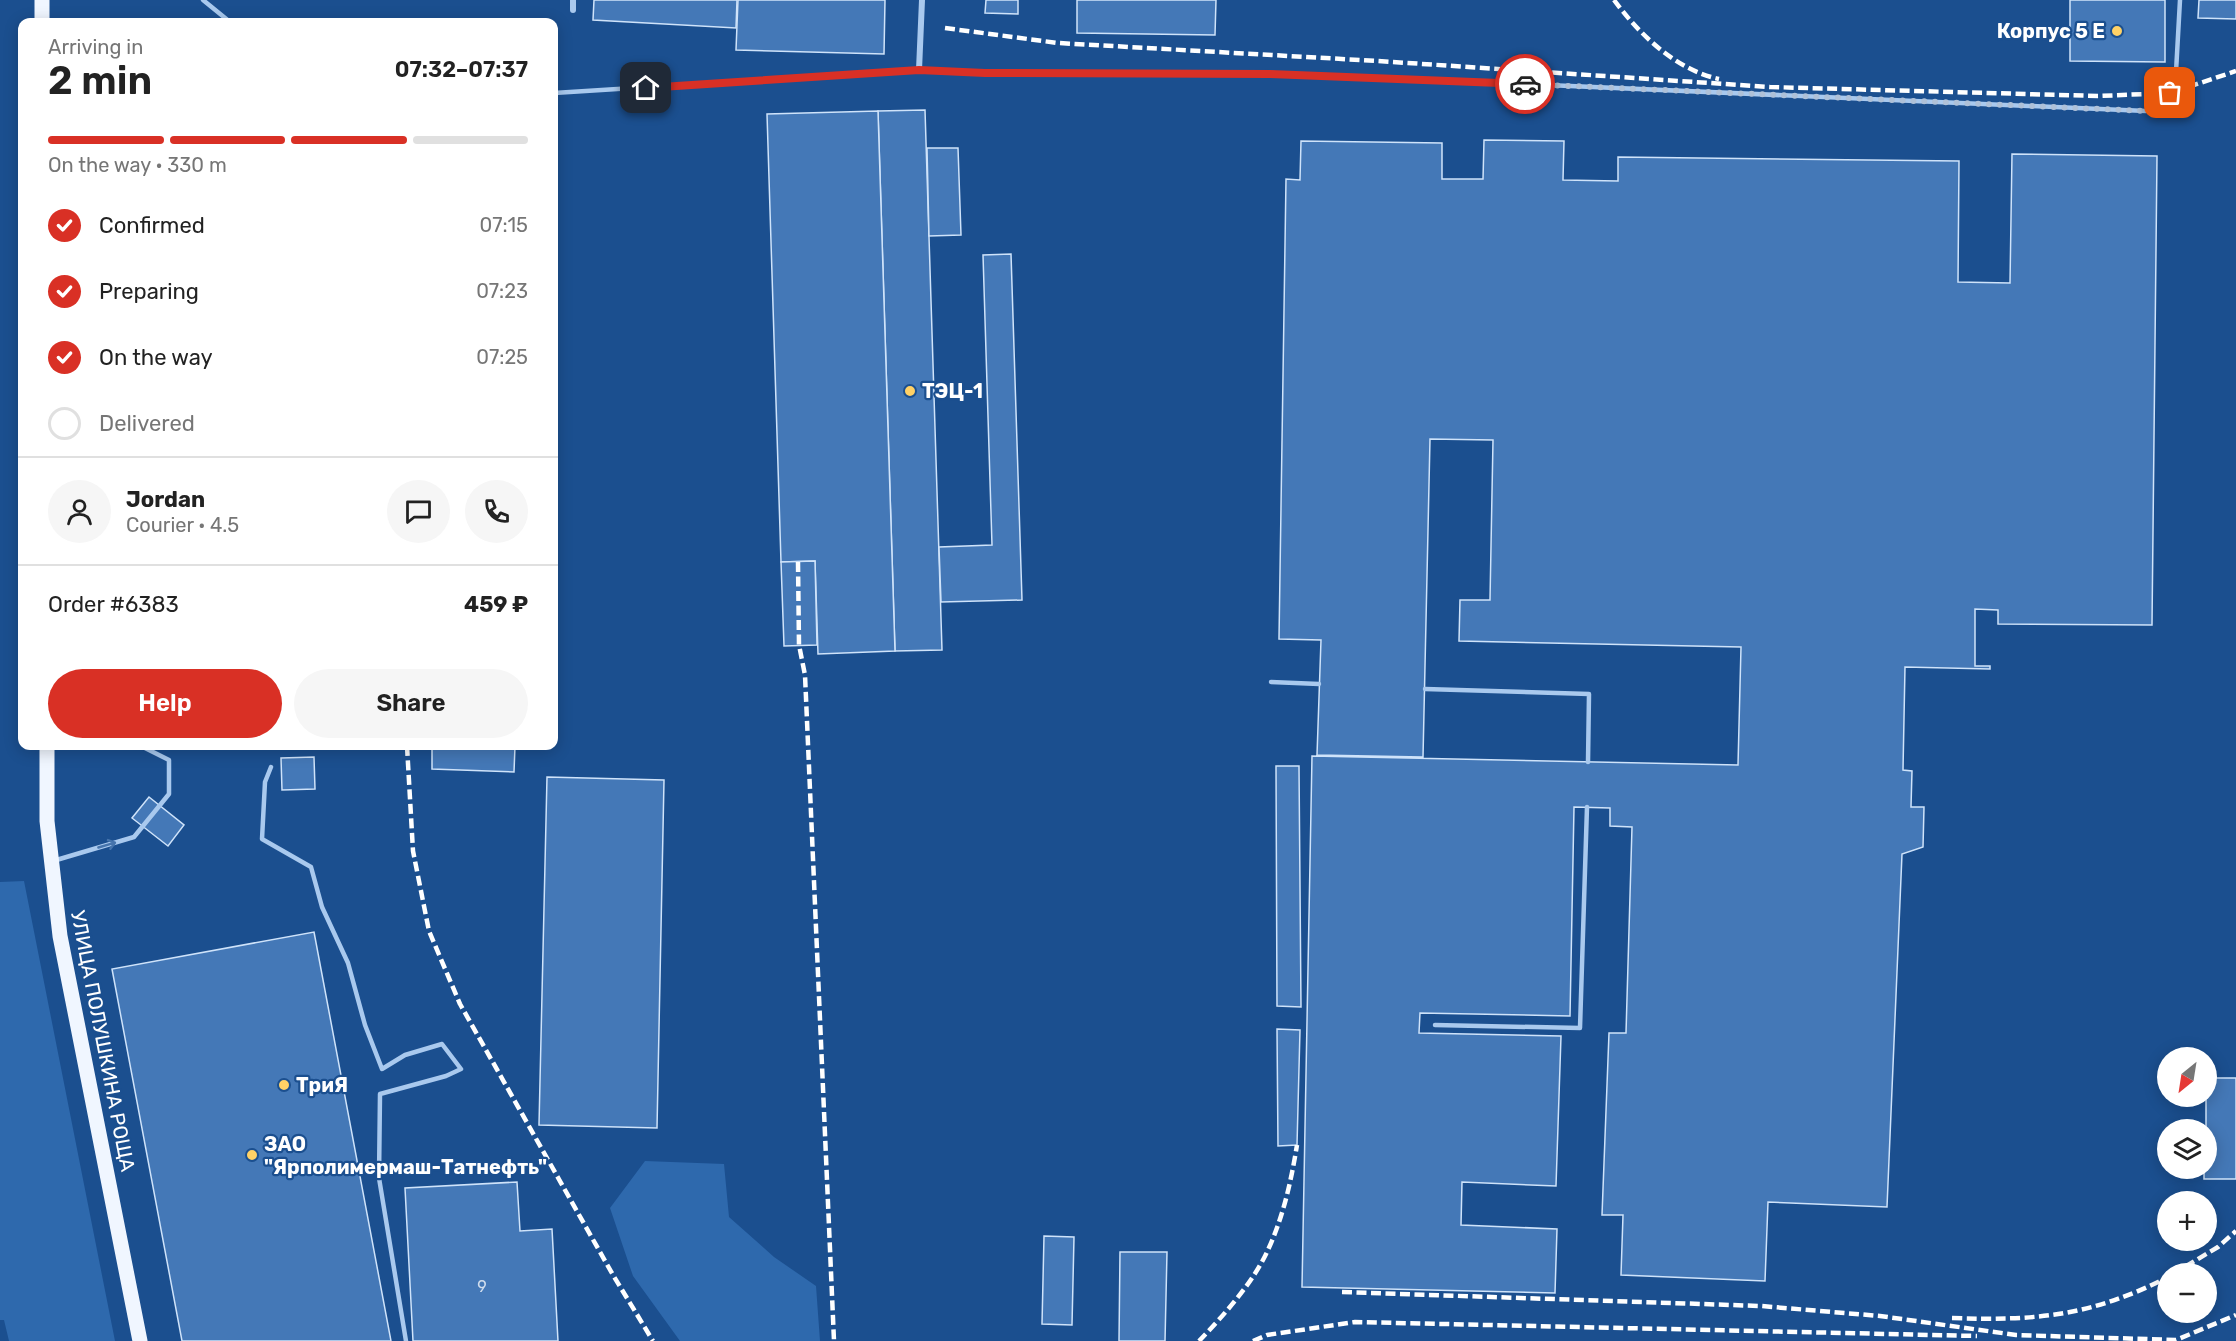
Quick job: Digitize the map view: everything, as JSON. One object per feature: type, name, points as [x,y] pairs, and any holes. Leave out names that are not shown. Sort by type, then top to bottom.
[{"type":"main road","points":[[42,0],[42,18]]},
{"type":"main road","name":"УЛИЦА ПОЛУШКИНА РОЩА","points":[[47,750],[51,861],[60,936],[140,1341]]},
{"type":"street","points":[[573,0],[573,10]]},
{"type":"street","points":[[919,70],[922,0]]},
{"type":"lane","points":[[203,0],[225,18]]},
{"type":"lane","points":[[558,93],[919,70],[985,73],[1270,74],[2146,111],[2170,93],[2176,72],[2180,0]]},
{"type":"lane","points":[[1271,682],[1319,684]]},
{"type":"lane","points":[[1425,688],[1589,694],[1588,762]]},
{"type":"lane","points":[[51,861],[134,837],[169,794],[169,760],[149,750]]},
{"type":"lane","points":[[271,767],[265,782],[262,838],[311,867],[322,907],[348,963],[365,1025],[382,1069],[405,1055],[442,1044],[460,1069],[446,1076],[380,1094],[379,1178],[406,1341]]},
{"type":"lane","points":[[1435,1025],[1580,1029],[1587,807]]},
{"type":"shaded area","points":[[24,881],[115,1341],[9,1341],[4,1320],[0,1320],[0,882]]},
{"type":"shaded area","points":[[645,1161],[724,1164],[729,1217],[774,1257],[816,1286],[820,1341],[680,1341],[633,1276],[610,1208]]},
{"type":"building","points":[[594,0],[737,0],[736,28],[593,20]]},
{"type":"building","points":[[738,0],[885,0],[884,54],[736,50]]},
{"type":"building","points":[[986,0],[1018,0],[1018,14],[985,13]]},
{"type":"building","points":[[1077,0],[1216,0],[1215,35],[1077,33]]},
{"type":"building","name":"Корпус 5 E","points":[[2070,0],[2165,0],[2165,62],[2070,61]]},
{"type":"building","points":[[2199,0],[2236,0],[2236,19],[2198,18]]},
{"type":"building","name":"ТЭЦ-1","points":[[925,110],[942,650],[895,651],[878,111]]},
{"type":"building","points":[[878,111],[895,651],[818,654],[815,561],[781,562],[767,114]]},
{"type":"building","points":[[1484,140],[1564,141],[1563,180],[1618,181],[1618,157],[1959,161],[1958,282],[2010,283],[2012,154],[2157,156],[2152,625],[1998,624],[1998,610],[1975,609],[1975,666],[1990,666],[1990,669],[1905,667],[1903,770],[1912,771],[1911,807],[1924,807],[1923,847],[1902,854],[1887,1207],[1768,1202],[1765,1281],[1621,1275],[1623,1215],[1602,1215],[1609,1033],[1626,1033],[1632,827],[1610,826],[1610,808],[1574,807],[1570,1016],[1420,1013],[1419,1033],[1561,1036],[1556,1186],[1462,1182],[1461,1225],[1557,1229],[1555,1293],[1302,1287],[1312,756],[1738,765],[1741,647],[1459,641],[1460,600],[1490,600],[1493,440],[1430,439],[1423,757],[1317,755],[1321,640],[1279,639],[1286,179],[1300,180],[1301,141],[1442,143],[1442,179],[1483,179]]},
{"type":"building","points":[[927,148],[958,148],[961,235],[929,236]]},
{"type":"building","points":[[1011,254],[1022,600],[941,602],[939,547],[992,545],[983,255]]},
{"type":"building","points":[[815,561],[817,645],[784,646],[781,562]]},
{"type":"building","points":[[432,750],[515,750],[514,772],[432,769]]},
{"type":"building","points":[[314,757],[315,789],[282,790],[281,758]]},
{"type":"building","points":[[1276,766],[1299,766],[1301,1007],[1277,1006]]},
{"type":"building","points":[[547,777],[664,780],[657,1128],[539,1125]]},
{"type":"building","points":[[149,797],[184,825],[168,846],[132,818]]},
{"type":"building","name":"ЗАО \"Ярполимермаш-Татнефть\"","points":[[314,932],[391,1341],[182,1341],[112,969]]},
{"type":"building","points":[[1277,1029],[1300,1030],[1297,1145],[1278,1146]]},
{"type":"building","points":[[2217,1078],[2236,1078],[2236,1179],[2217,1179],[2217,1119],[2206,1119],[2206,1107],[2217,1107]]},
{"type":"building","points":[[517,1182],[520,1231],[552,1229],[558,1341],[413,1341],[405,1188]]},
{"type":"building","points":[[1044,1236],[1074,1237],[1072,1325],[1042,1324]]},
{"type":"building","points":[[1120,1252],[1167,1252],[1165,1341],[1119,1341]]},
{"type":"railway","points":[[1614,0],[1647,38],[1673,59],[1688,68],[1719,79]]},
{"type":"railway","points":[[945,28],[1058,43],[1770,87],[2098,96],[2170,93],[2236,71]]},
{"type":"railway","points":[[798,562],[799,645],[805,675],[834,1341]]},
{"type":"railway","points":[[407,750],[413,851],[429,931],[460,1004],[613,1275],[653,1341]]},
{"type":"railway","points":[[1199,1341],[1245,1288],[1261,1264],[1278,1226],[1286,1200],[1297,1145]]},
{"type":"railway","points":[[2191,1263],[2218,1247],[2236,1231]]},
{"type":"railway","points":[[1952,1318],[2037,1317],[2063,1313],[2114,1300],[2157,1282]]},
{"type":"railway","points":[[1342,1292],[1761,1306],[1880,1316],[2016,1335],[2176,1340],[2236,1315]]},
{"type":"railway","points":[[1253,1341],[1267,1335],[1355,1322],[1977,1336]]},
{"type":"way so far","points":[[1525,84],[2146,111],[2170,93]]},
{"type":"place","name":"Корпус 5 E","points":[[2117,31]]},
{"type":"place","name":"ТЭЦ-1","points":[[910,391]]},
{"type":"place","name":"ТриЯ","points":[[284,1085]]},
{"type":"place","name":"ЗАО \"Ярполимермаш-Татнефть\"","points":[[252,1155]]},
{"type":"route","points":[[646,88],[919,70],[985,73],[1270,74],[1525,84]]}]
